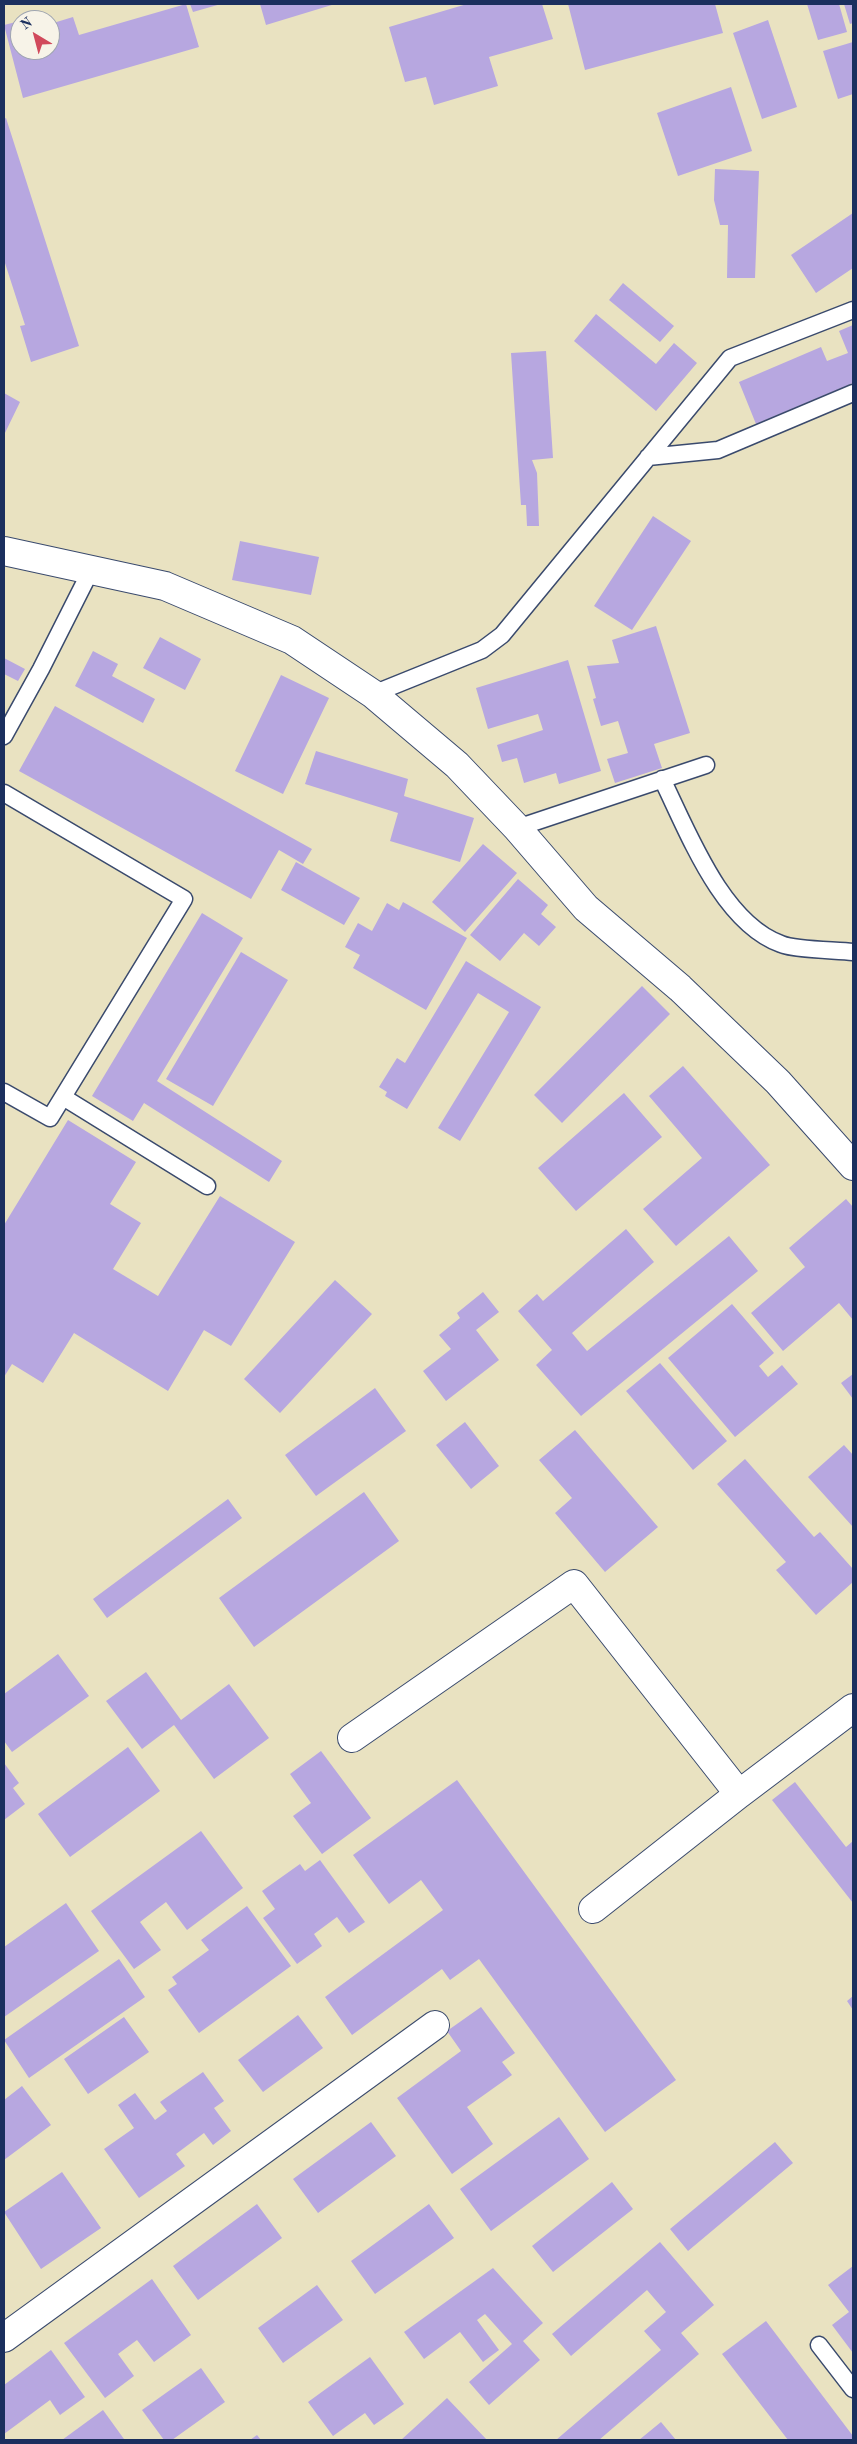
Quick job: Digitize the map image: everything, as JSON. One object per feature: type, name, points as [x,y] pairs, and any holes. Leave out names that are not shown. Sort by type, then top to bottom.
[{"type":"street","points":[[4,551],[165,586],[292,640],[373,694],[457,765],[518,828],[586,908],[680,988],[778,1082],[853,1166]]},
{"type":"street","points":[[352,1738],[574,1584],[740,1794]]},
{"type":"street","points":[[594,1909],[853,1708]]},
{"type":"street","points":[[4,2338],[435,2025]]},
{"type":"lane","points":[[373,694],[482,650],[502,635],[730,358],[853,310]]},
{"type":"lane","points":[[648,457],[718,450],[853,393]]},
{"type":"lane","points":[[4,736],[92,570]]},
{"type":"lane","points":[[518,828],[706,765]]},
{"type":"lane","points":[[662,779],[701,860],[729,902],[755,931],[782,945],[853,952]]},
{"type":"lane","points":[[4,793],[184,899],[50,1118],[4,1092]]},
{"type":"lane","points":[[63,1097],[207,1186]]},
{"type":"lane","points":[[819,2345],[853,2389]]},
{"type":"building","points":[[186,4],[199,47],[23,98],[13,60],[60,60],[60,21],[73,17],[79,35]]},
{"type":"building","points":[[190,4],[221,4],[193,12]]},
{"type":"building","points":[[260,4],[335,4],[266,25]]},
{"type":"building","points":[[467,4],[542,4],[553,39],[489,57],[498,86],[434,105],[426,77],[405,82],[389,27]]},
{"type":"building","points":[[568,4],[715,4],[723,33],[585,70]]},
{"type":"building","points":[[807,4],[839,4],[847,32],[818,40]]},
{"type":"building","points":[[844,4],[853,4],[853,23],[850,24]]},
{"type":"building","points":[[768,20],[797,107],[762,119],[733,33]]},
{"type":"building","points":[[10,24],[10,48],[4,25]]},
{"type":"building","points":[[853,42],[853,94],[838,99],[823,51]]},
{"type":"building","points":[[731,87],[752,151],[678,176],[657,113]]},
{"type":"building","points":[[6,118],[79,346],[31,362],[20,326],[25,325],[4,260],[4,119]]},
{"type":"building","points":[[715,169],[759,171],[755,278],[727,278],[728,225],[720,225],[714,200]]},
{"type":"building","points":[[853,213],[853,268],[816,293],[791,255]]},
{"type":"building","points":[[623,283],[674,326],[660,342],[609,300]]},
{"type":"building","points":[[596,314],[656,364],[674,343],[697,363],[656,411],[574,341]]},
{"type":"building","points":[[853,325],[853,383],[756,424],[739,382],[821,347],[827,361],[848,353],[839,331]]},
{"type":"building","points":[[546,351],[553,458],[532,460],[537,473],[539,526],[527,526],[526,505],[521,505],[511,353]]},
{"type":"building","points":[[4,393],[20,402],[4,435]]},
{"type":"building","points":[[653,516],[691,541],[632,630],[594,606]]},
{"type":"building","points":[[240,541],[319,557],[311,595],[232,580]]},
{"type":"building","points":[[656,626],[690,733],[654,744],[662,768],[615,783],[607,759],[628,753],[618,721],[601,726],[593,699],[596,698],[587,666],[619,663],[612,640]]},
{"type":"building","points":[[160,637],[201,659],[185,690],[143,668]]},
{"type":"building","points":[[93,651],[118,664],[112,676],[155,699],[143,723],[75,686]]},
{"type":"building","points":[[4,658],[25,669],[18,681],[4,674]]},
{"type":"building","points":[[568,660],[601,771],[559,784],[556,773],[524,783],[517,758],[502,762],[497,745],[543,730],[538,714],[488,729],[476,688]]},
{"type":"building","points":[[281,675],[329,698],[283,794],[235,771]]},
{"type":"building","points":[[55,706],[312,849],[303,864],[279,850],[251,899],[19,771]]},
{"type":"building","points":[[316,751],[408,779],[404,796],[474,818],[460,862],[390,841],[398,813],[305,784]]},
{"type":"building","points":[[483,844],[517,873],[465,932],[432,902]]},
{"type":"building","points":[[296,862],[360,898],[344,925],[281,890]]},
{"type":"building","points":[[518,879],[548,905],[541,914],[556,927],[539,946],[524,933],[500,961],[470,935]]},
{"type":"building","points":[[403,902],[467,938],[426,1010],[353,968],[360,955],[345,947],[358,923],[372,931],[387,903],[399,910]]},
{"type":"building","points":[[202,913],[243,938],[157,1081],[282,1161],[269,1182],[144,1103],[133,1121],[92,1096]]},
{"type":"building","points":[[241,952],[288,980],[213,1106],[166,1079]]},
{"type":"building","points":[[466,961],[541,1007],[460,1141],[438,1128],[509,1012],[478,993],[407,1109],[385,1096],[387,1092],[379,1087],[397,1058],[405,1063]]},
{"type":"building","points":[[642,986],[670,1014],[562,1123],[534,1095]]},
{"type":"building","points":[[683,1066],[770,1165],[676,1246],[643,1209],[702,1158],[649,1096]]},
{"type":"building","points":[[624,1093],[662,1137],[576,1211],[538,1168]]},
{"type":"building","points":[[68,1120],[136,1162],[110,1204],[141,1223],[113,1269],[158,1296],[220,1196],[295,1242],[231,1346],[204,1330],[168,1391],[74,1333],[43,1383],[12,1364],[4,1377],[4,1225]]},
{"type":"building","points":[[846,1199],[853,1207],[853,1320],[839,1303],[783,1351],[751,1313],[805,1267],[789,1248]]},
{"type":"building","points":[[626,1229],[654,1262],[572,1333],[587,1351],[729,1236],[758,1271],[581,1416],[536,1365],[552,1350],[518,1311],[537,1294],[543,1301]]},
{"type":"building","points":[[335,1280],[372,1314],[280,1413],[244,1379]]},
{"type":"building","points":[[483,1292],[499,1312],[476,1330],[499,1360],[446,1401],[423,1371],[451,1349],[439,1335],[460,1318],[457,1313]]},
{"type":"building","points":[[732,1304],[774,1353],[759,1366],[768,1377],[782,1365],[798,1384],[735,1437],[668,1358]]},
{"type":"building","points":[[660,1363],[727,1441],[693,1470],[626,1391]]},
{"type":"building","points":[[853,1374],[853,1399],[841,1383]]},
{"type":"building","points":[[375,1388],[406,1431],[316,1496],[285,1455]]},
{"type":"building","points":[[465,1422],[499,1466],[471,1489],[436,1445]]},
{"type":"building","points":[[575,1430],[658,1527],[605,1572],[555,1513],[572,1498],[539,1460]]},
{"type":"building","points":[[844,1445],[853,1455],[853,1527],[808,1477]]},
{"type":"building","points":[[745,1459],[814,1537],[820,1532],[853,1569],[853,1582],[816,1615],[776,1570],[786,1562],[717,1484]]},
{"type":"building","points":[[364,1492],[399,1541],[254,1647],[219,1598]]},
{"type":"building","points":[[228,1499],[242,1518],[107,1618],[93,1599]]},
{"type":"building","points":[[58,1654],[89,1696],[12,1752],[4,1741],[4,1694]]},
{"type":"building","points":[[146,1672],[181,1720],[229,1684],[269,1738],[214,1779],[174,1725],[142,1749],[106,1701]]},
{"type":"building","points":[[128,1747],[160,1791],[70,1857],[38,1814]]},
{"type":"building","points":[[321,1751],[371,1818],[322,1854],[293,1816],[311,1803],[290,1774]]},
{"type":"building","points":[[4,1763],[19,1783],[13,1788],[25,1804],[4,1820]]},
{"type":"building","points":[[457,1780],[676,2080],[605,2132],[479,1959],[450,1980],[442,1969],[352,2035],[325,1997],[443,1910],[421,1880],[389,1904],[353,1855]]},
{"type":"building","points":[[795,1782],[846,1847],[853,1841],[853,1903],[772,1800]]},
{"type":"building","points":[[201,1831],[243,1888],[187,1930],[166,1902],[140,1922],[161,1950],[134,1969],[91,1911]]},
{"type":"building","points":[[320,1860],[365,1922],[349,1933],[337,1917],[314,1934],[322,1946],[297,1964],[263,1918],[275,1909],[262,1891],[300,1864],[305,1871]]},
{"type":"building","points":[[66,1903],[99,1951],[4,2017],[4,1947]]},
{"type":"building","points":[[247,1906],[291,1966],[199,2033],[168,1990],[177,1984],[172,1977],[209,1950],[201,1940]]},
{"type":"building","points":[[119,1959],[145,1997],[29,2078],[4,2040]]},
{"type":"building","points":[[853,1996],[853,2010],[847,2001]]},
{"type":"building","points":[[481,2007],[515,2053],[502,2062],[512,2075],[467,2107],[493,2144],[452,2174],[397,2098],[461,2051],[447,2031]]},
{"type":"building","points":[[298,2015],[323,2048],[263,2092],[238,2060]]},
{"type":"building","points":[[124,2017],[149,2052],[88,2094],[64,2059]]},
{"type":"building","points":[[203,2072],[224,2101],[214,2108],[231,2131],[213,2145],[204,2133],[176,2154],[185,2166],[139,2198],[104,2149],[134,2128],[118,2105],[135,2093],[155,2120],[167,2111],[160,2102]]},
{"type":"building","points":[[22,2086],[51,2125],[4,2160],[4,2100]]},
{"type":"building","points":[[559,2117],[589,2159],[491,2231],[460,2189]]},
{"type":"building","points":[[371,2122],[396,2156],[318,2213],[293,2179]]},
{"type":"building","points":[[775,2142],[793,2163],[688,2251],[670,2229]]},
{"type":"building","points":[[62,2172],[101,2228],[41,2269],[4,2212]]},
{"type":"building","points":[[612,2182],[633,2209],[553,2272],[532,2246]]},
{"type":"building","points":[[257,2204],[282,2238],[198,2300],[173,2266]]},
{"type":"building","points":[[429,2204],[454,2238],[375,2294],[351,2261]]},
{"type":"building","points":[[660,2242],[714,2305],[681,2333],[699,2354],[599,2440],[556,2440],[661,2350],[644,2331],[666,2312],[647,2290],[571,2356],[552,2334]]},
{"type":"building","points":[[853,2266],[853,2353],[832,2325],[849,2312],[828,2285]]},
{"type":"building","points":[[493,2268],[543,2323],[523,2341],[540,2360],[489,2405],[469,2382],[512,2344],[485,2314],[477,2320],[499,2350],[483,2362],[460,2332],[424,2359],[404,2332]]},
{"type":"building","points":[[152,2279],[191,2335],[154,2362],[137,2340],[118,2354],[134,2376],[105,2398],[64,2343]]},
{"type":"building","points":[[317,2285],[343,2320],[283,2363],[258,2328]]},
{"type":"building","points":[[766,2321],[853,2436],[853,2440],[788,2440],[722,2354]]},
{"type":"building","points":[[51,2350],[85,2397],[60,2415],[50,2400],[4,2434],[4,2385]]},
{"type":"building","points":[[370,2357],[404,2404],[374,2425],[365,2413],[333,2436],[308,2402]]},
{"type":"building","points":[[201,2368],[225,2402],[172,2440],[164,2440],[142,2410]]},
{"type":"building","points":[[447,2398],[487,2440],[401,2440]]},
{"type":"building","points":[[103,2410],[124,2439],[62,2440]]},
{"type":"building","points":[[661,2422],[676,2440],[639,2440]]},
{"type":"building","points":[[257,2435],[261,2440],[250,2440]]}]
